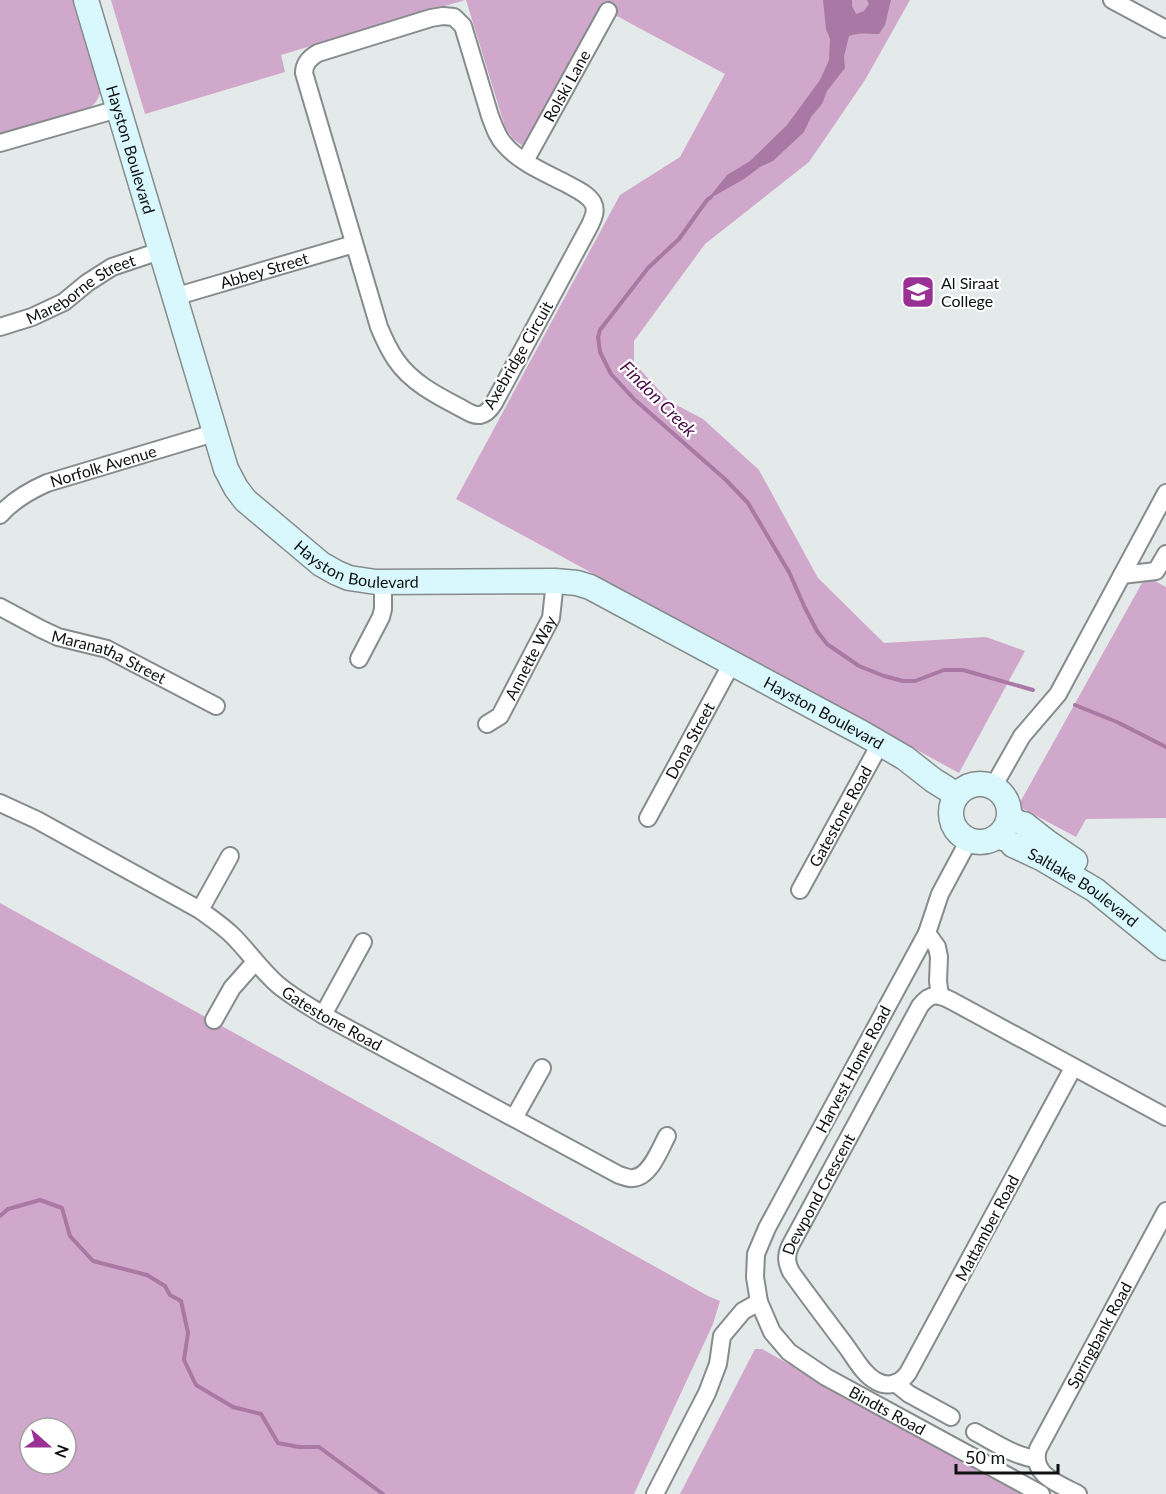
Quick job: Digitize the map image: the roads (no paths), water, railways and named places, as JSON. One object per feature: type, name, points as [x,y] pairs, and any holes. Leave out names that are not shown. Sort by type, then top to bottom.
[{"type":"street","name":"Hayston Boulevard","points":[[86,0],[225,469],[245,500],[257,511],[321,564],[349,578],[383,582],[555,581],[577,583],[598,590],[905,758],[957,795]]},
{"type":"street","points":[[1112,0],[1166,29]]},
{"type":"street","name":"Rolski Lane","points":[[525,161],[608,11]]},
{"type":"street","name":"Axebridge Circuit","points":[[454,17],[463,26],[466,34],[496,131],[505,145],[525,161],[588,197],[595,212],[494,403],[488,412],[474,414],[429,391],[408,374],[396,361],[387,346],[379,327],[305,80],[306,63],[318,53],[431,18],[454,17]]},
{"type":"street","points":[[0,143],[118,109]]},
{"type":"street","name":"Abbey Street","points":[[174,297],[354,244]]},
{"type":"street","name":"Mareborne Street","points":[[0,327],[32,317],[64,302],[112,267],[160,251]]},
{"type":"street","name":"Norfolk Avenue","points":[[0,515],[20,497],[47,483],[214,433]]},
{"type":"street","points":[[993,787],[1022,736],[1058,694],[1166,493]]},
{"type":"street","points":[[1122,575],[1156,571],[1164,561]]},
{"type":"street","name":"Annette Way","points":[[487,724],[500,716],[551,618],[555,581]]},
{"type":"street","points":[[359,659],[381,617],[383,582]]},
{"type":"street","name":"Maranatha Street","points":[[0,607],[58,637],[94,644],[114,652],[216,706]]},
{"type":"street","name":"Dona Street","points":[[648,818],[732,663]]},
{"type":"street","name":"Gatestone Road","points":[[800,890],[880,744]]},
{"type":"street","points":[[974,784],[984,784],[1001,793],[1016,817],[1008,819],[1000,834],[1003,842],[977,842],[961,835],[955,828],[951,811],[952,802],[957,795],[964,788],[974,784]]},
{"type":"street","name":"Gatestone Road","points":[[0,803],[37,820],[200,910],[232,936],[275,983],[291,996],[619,1175],[632,1179],[645,1173],[667,1136]]},
{"type":"street","name":"Saltlake Boulevard","points":[[1016,817],[1056,849],[1109,883],[1166,930]]},
{"type":"street","name":"Harvest Home Road","points":[[759,1302],[755,1277],[756,1254],[767,1228],[927,933],[940,894],[969,840]]},
{"type":"street","name":"Saltlake Boulevard","points":[[1003,842],[1049,862],[1095,890],[1166,948]]},
{"type":"street","points":[[200,910],[230,856]]},
{"type":"street","points":[[927,933],[937,947],[940,996],[1166,1117]]},
{"type":"street","points":[[323,1015],[363,942]]},
{"type":"street","points":[[214,1020],[232,988],[255,962]]},
{"type":"street","name":"Dewpond Crescent","points":[[940,996],[929,997],[920,1006],[790,1246],[786,1259],[791,1272],[869,1376],[880,1383],[891,1385],[895,1383],[909,1394],[951,1417]]},
{"type":"street","points":[[514,1118],[542,1068]]},
{"type":"street","name":"Mattamber Road","points":[[895,1383],[905,1378],[908,1373],[1073,1068]]},
{"type":"street","name":"Springbank Road","points":[[1036,1459],[1038,1449],[1166,1211]]},
{"type":"street","points":[[655,1494],[707,1393],[718,1364],[722,1336],[743,1311],[759,1302]]},
{"type":"street","name":"Bindts Road","points":[[759,1302],[772,1332],[789,1352],[814,1370],[1041,1494]]},
{"type":"street","points":[[975,1432],[1018,1455],[1036,1459],[1044,1475],[1078,1494]]},
{"type":"waterway","name":"Findon Creek","points":[[711,197],[679,239],[648,268],[600,330],[598,337],[600,352],[611,374],[634,399],[726,480],[748,503],[789,572],[817,631],[827,644],[859,666],[903,681],[915,681],[944,670],[963,670],[1033,690]]},
{"type":"waterway","name":"Findon Creek","points":[[1075,705],[1117,722],[1166,747]]},
{"type":"waterway","points":[[0,1216],[8,1209],[40,1200],[62,1208],[70,1236],[93,1261],[147,1275],[165,1286],[170,1295],[181,1301],[188,1333],[184,1360],[196,1385],[233,1407],[261,1414],[278,1443],[299,1447],[319,1447],[383,1494]]},
{"type":"place","name":"Al Siraat College","points":[[918,292]]}]
